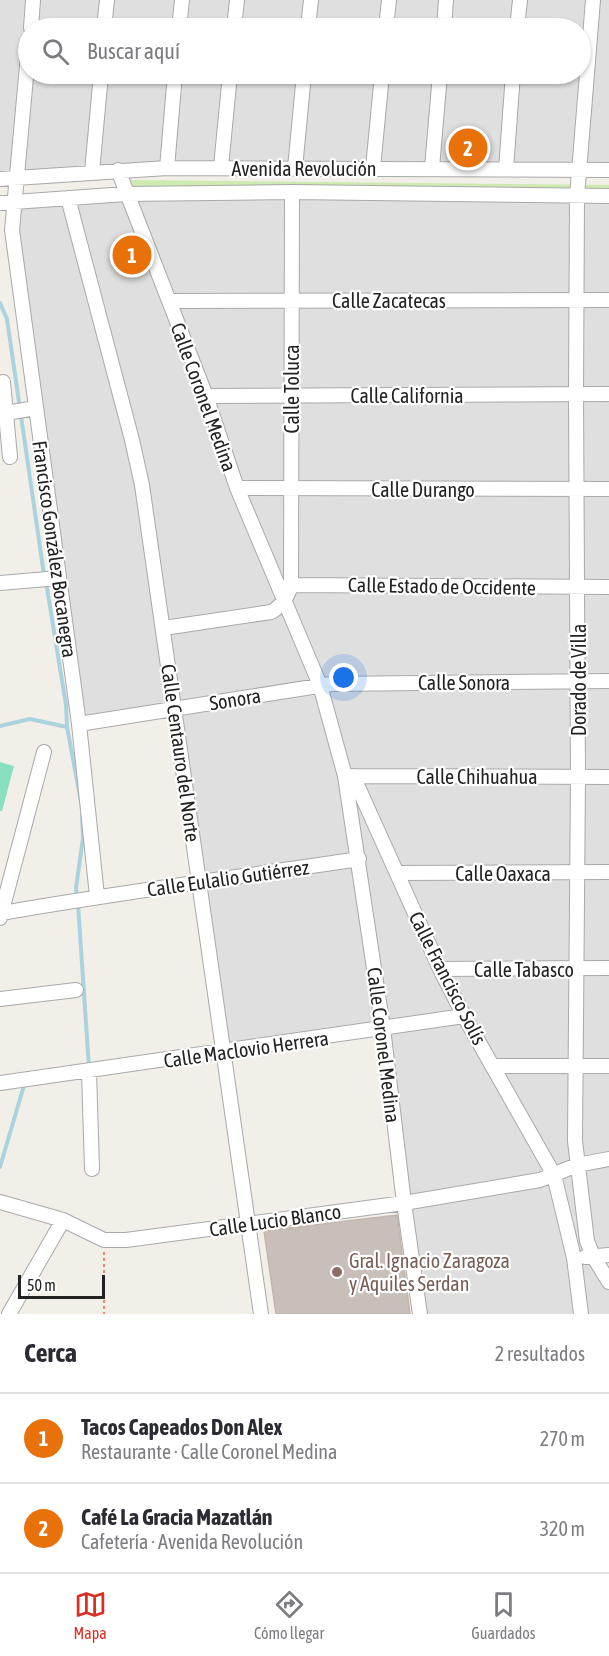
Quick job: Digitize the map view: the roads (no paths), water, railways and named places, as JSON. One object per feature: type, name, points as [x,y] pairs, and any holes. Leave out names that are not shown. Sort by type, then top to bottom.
[{"type":"street","points":[[32,18],[33,0]]},
{"type":"street","points":[[105,18],[107,0]]},
{"type":"street","points":[[180,18],[182,0]]},
{"type":"street","points":[[235,18],[237,0]]},
{"type":"street","points":[[309,18],[311,0]]},
{"type":"street","points":[[387,18],[389,0]]},
{"type":"street","points":[[445,18],[446,0]]},
{"type":"street","points":[[518,18],[520,0]]},
{"type":"street","name":"Dorado de Villa","points":[[591,24],[593,0]]},
{"type":"street","name":"Francisco González Bocanegra","points":[[25,84],[17,178],[7,203],[36,408],[49,579],[79,724],[94,897]]},
{"type":"street","points":[[92,172],[99,84]]},
{"type":"street","points":[[167,168],[174,84]]},
{"type":"street","points":[[221,168],[229,84]]},
{"type":"street","points":[[295,168],[303,84]]},
{"type":"street","points":[[373,168],[381,84]]},
{"type":"street","points":[[432,168],[439,84]]},
{"type":"street","points":[[506,169],[512,84]]},
{"type":"street","name":"Dorado de Villa","points":[[577,1165],[575,1067],[578,777],[577,196],[586,84]]},
{"type":"street","name":"Avenida Revolución","points":[[0,179],[167,168],[609,170]]},
{"type":"street","name":"Calle Coronel Medina","points":[[118,170],[206,396],[237,488],[320,685],[349,776],[420,1314]]},
{"type":"street","name":"Avenida Revolución","points":[[7,203],[126,194],[292,192],[609,196]]},
{"type":"street","name":"Calle Toluca","points":[[291,585],[292,192]]},
{"type":"street","name":"Calle Centauro del Norte","points":[[68,198],[132,440],[147,517],[261,1314]]},
{"type":"street","name":"Calle Zacatecas","points":[[169,302],[609,300]]},
{"type":"street","points":[[3,382],[10,457]]},
{"type":"street","name":"Calle California","points":[[206,396],[609,394]]},
{"type":"street","points":[[6,413],[36,408]]},
{"type":"street","name":"Calle Durango","points":[[237,488],[609,489]]},
{"type":"street","points":[[0,583],[49,579]]},
{"type":"street","points":[[164,628],[271,612],[278,608],[291,585]]},
{"type":"street","name":"Calle Estado de Occidente","points":[[291,585],[609,587]]},
{"type":"street","name":"Calle Sonora","points":[[320,685],[609,681]]},
{"type":"street","name":"Sonora","points":[[79,724],[320,685]]},
{"type":"street","points":[[1,915],[5,881],[44,752]]},
{"type":"street","name":"Calle Chihuahua","points":[[349,776],[609,777]]},
{"type":"street","name":"Calle Francisco Solís","points":[[349,776],[464,1016],[554,1175],[574,1258],[582,1314]]},
{"type":"street","name":"Calle Eulalio Gutiérrez","points":[[1,915],[94,897],[359,859]]},
{"type":"street","name":"Calle Oaxaca","points":[[397,873],[609,872]]},
{"type":"street","name":"Calle Tabasco","points":[[440,969],[609,968]]},
{"type":"street","points":[[0,999],[76,990]]},
{"type":"street","name":"Calle Maclovio Herrera","points":[[14,1082],[464,1016]]},
{"type":"street","points":[[494,1066],[609,1066]]},
{"type":"street","points":[[89,1072],[92,1169]]},
{"type":"street","name":"Calle Lucio Blanco","points":[[0,1202],[63,1220],[104,1240],[126,1240],[404,1203],[540,1180],[577,1165],[609,1159]]},
{"type":"street","points":[[577,1165],[587,1241],[592,1256],[609,1281]]},
{"type":"street","points":[[9,1314],[63,1220]]},
{"type":"street","points":[[574,1258],[609,1255]]},
{"type":"waterway","points":[[0,303],[7,319],[44,575]]},
{"type":"waterway","points":[[46,582],[66,705],[67,727]]},
{"type":"waterway","points":[[0,726],[30,719],[67,727],[81,802]]},
{"type":"waterway","points":[[77,897],[76,888],[83,838],[82,815]]},
{"type":"waterway","points":[[78,904],[89,1068]]},
{"type":"waterway","points":[[0,1167],[25,1082]]},
{"type":"place","name":"Café La Gracia Mazatlán","points":[[468,148]]},
{"type":"place","name":"Tacos Capeados Don Alex","points":[[132,255]]},
{"type":"place","name":"Gral. Ignacio Zaragoza y Aquiles Serdan","points":[[337,1272]]}]
